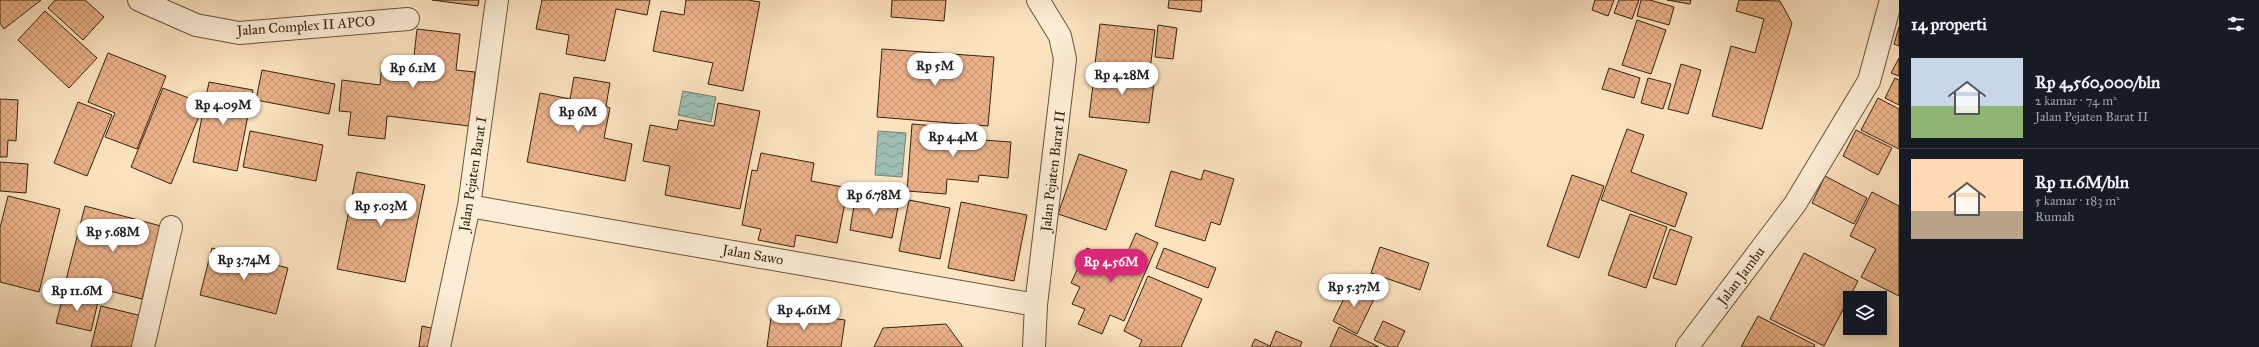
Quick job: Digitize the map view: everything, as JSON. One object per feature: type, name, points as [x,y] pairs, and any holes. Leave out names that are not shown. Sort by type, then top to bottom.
[{"type":"street","name":"Jalan Complex II APCO","points":[[139,0],[196,26],[239,33],[408,19]]},
{"type":"street","name":"Jalan Pejaten Barat I","points":[[439,347],[470,206],[497,0]]},
{"type":"street","name":"Jalan Pejaten Barat II","points":[[1034,347],[1036,305],[1065,59],[1060,36],[1038,0]]},
{"type":"street","name":"Jalan Jambu","points":[[1687,347],[1795,204],[1869,81],[1890,0]]},
{"type":"street","name":"Jalan Sawo","points":[[470,206],[1036,305]]},
{"type":"street","points":[[143,347],[172,227]]},
{"type":"water","points":[[683,91],[716,97],[711,122],[678,115]]},
{"type":"water","points":[[878,131],[906,133],[902,177],[875,175]]},
{"type":"building","points":[[0,0],[41,0],[4,29],[0,23]]},
{"type":"building","points":[[55,0],[85,0],[104,17],[83,40],[48,8]]},
{"type":"building","points":[[432,0],[479,0],[478,6]]},
{"type":"building","points":[[542,0],[650,0],[647,15],[616,9],[605,61],[566,54],[569,35],[536,29]]},
{"type":"building","points":[[686,0],[748,0],[760,2],[743,91],[708,84],[713,63],[653,51],[661,11],[684,15]]},
{"type":"building","points":[[892,0],[946,0],[944,21],[891,17]]},
{"type":"building","points":[[1169,0],[1202,0],[1201,12],[1168,8]]},
{"type":"building","points":[[1595,0],[1614,0],[1608,16],[1592,10]]},
{"type":"building","points":[[1619,0],[1639,0],[1632,19],[1614,13]]},
{"type":"building","points":[[1641,0],[1650,0],[1674,7],[1669,25],[1637,16]]},
{"type":"building","points":[[1667,0],[1691,0],[1690,4]]},
{"type":"building","points":[[1739,0],[1780,1],[1792,23],[1762,129],[1712,116],[1731,46],[1755,53],[1764,19],[1736,11]]},
{"type":"building","points":[[45,11],[97,58],[69,88],[18,40]]},
{"type":"building","points":[[1637,20],[1666,30],[1651,74],[1622,65]]},
{"type":"building","points":[[1100,24],[1155,30],[1150,70],[1095,64]]},
{"type":"building","points":[[1158,25],[1177,28],[1173,59],[1155,57]]},
{"type":"building","points":[[1899,27],[1899,46],[1894,44]]},
{"type":"building","points":[[417,29],[460,34],[456,70],[475,72],[469,126],[387,116],[385,139],[348,135],[351,112],[339,111],[342,80],[380,85],[382,62],[413,65]]},
{"type":"building","points":[[882,49],[994,57],[988,126],[877,117]]},
{"type":"building","points":[[108,53],[166,76],[137,149],[105,137],[115,113],[88,102]]},
{"type":"building","points":[[1899,58],[1899,76],[1891,73]]},
{"type":"building","points":[[1681,64],[1701,70],[1688,114],[1668,109]]},
{"type":"building","points":[[1609,68],[1640,78],[1634,98],[1602,89]]},
{"type":"building","points":[[1095,69],[1155,75],[1149,123],[1089,117]]},
{"type":"building","points":[[262,70],[335,84],[329,114],[256,100]]},
{"type":"building","points":[[574,77],[610,83],[606,106],[610,108],[604,138],[632,144],[625,181],[527,162],[540,93],[570,99]]},
{"type":"building","points":[[1648,78],[1671,84],[1663,109],[1641,103]]},
{"type":"building","points":[[1895,78],[1899,80],[1899,105],[1885,98]]},
{"type":"building","points":[[209,82],[253,90],[237,171],[193,162]]},
{"type":"building","points":[[163,88],[204,104],[171,184],[131,167]]},
{"type":"building","points":[[1878,98],[1899,109],[1899,149],[1861,130]]},
{"type":"building","points":[[0,99],[18,100],[16,141],[8,140],[7,157],[0,157]]},
{"type":"building","points":[[78,102],[112,115],[87,176],[54,163]]},
{"type":"building","points":[[718,103],[760,111],[740,209],[665,195],[670,166],[643,161],[650,125],[677,130],[679,120],[714,126]]},
{"type":"building","points":[[912,124],[982,130],[982,140],[1011,142],[1008,178],[979,175],[978,182],[947,179],[946,194],[907,191]]},
{"type":"building","points":[[1627,129],[1644,135],[1631,172],[1687,193],[1675,227],[1601,200]]},
{"type":"building","points":[[1856,130],[1892,148],[1878,175],[1843,156]]},
{"type":"building","points":[[250,131],[323,145],[316,181],[243,167]]},
{"type":"building","points":[[761,153],[814,163],[811,181],[848,188],[837,243],[796,235],[794,247],[758,240],[761,229],[742,225],[752,170],[757,171]]},
{"type":"building","points":[[1079,154],[1127,170],[1106,230],[1058,214]]},
{"type":"building","points":[[0,162],[28,164],[26,193],[0,191]]},
{"type":"building","points":[[1204,170],[1234,179],[1220,225],[1211,222],[1205,241],[1155,226],[1171,171],[1201,180]]},
{"type":"building","points":[[357,172],[425,185],[405,282],[337,269]]},
{"type":"building","points":[[1572,175],[1604,186],[1579,258],[1547,246]]},
{"type":"building","points":[[1825,176],[1867,198],[1854,224],[1812,203]]},
{"type":"building","points":[[1872,192],[1899,206],[1899,296],[1861,277],[1876,249],[1850,236]]},
{"type":"building","points":[[856,194],[899,202],[892,238],[850,230]]},
{"type":"building","points":[[8,196],[60,209],[39,292],[0,282],[0,228]]},
{"type":"building","points":[[909,200],[950,208],[940,259],[899,251]]},
{"type":"building","points":[[961,202],[1027,215],[1014,281],[948,268]]},
{"type":"building","points":[[85,206],[161,226],[142,299],[66,280]]},
{"type":"building","points":[[1630,214],[1667,227],[1646,288],[1608,275]]},
{"type":"building","points":[[1670,229],[1692,237],[1676,285],[1653,278]]},
{"type":"building","points":[[1136,233],[1158,243],[1124,321],[1110,315],[1102,334],[1078,324],[1085,309],[1072,304],[1080,287],[1071,283],[1087,248],[1123,263]]},
{"type":"building","points":[[1380,247],[1429,263],[1420,290],[1371,273]]},
{"type":"building","points":[[212,248],[288,268],[276,314],[200,295]]},
{"type":"building","points":[[1164,248],[1216,268],[1208,288],[1156,268]]},
{"type":"building","points":[[1804,253],[1858,281],[1853,291],[1843,291],[1843,310],[1824,346],[1770,319]]},
{"type":"building","points":[[1148,276],[1202,299],[1181,347],[1139,347],[1142,340],[1124,331]]},
{"type":"building","points":[[1352,282],[1376,295],[1357,334],[1333,321]]},
{"type":"building","points":[[64,293],[98,302],[91,331],[56,323]]},
{"type":"building","points":[[101,306],[146,317],[138,347],[91,347]]},
{"type":"building","points":[[772,310],[845,320],[841,347],[767,347]]},
{"type":"building","points":[[1758,316],[1815,345],[1814,347],[1741,347]]},
{"type":"building","points":[[1383,321],[1405,331],[1397,347],[1389,347],[1374,340]]},
{"type":"building","points":[[946,324],[963,347],[874,347],[883,328]]},
{"type":"building","points":[[422,326],[440,330],[437,347],[419,347]]},
{"type":"building","points":[[1339,327],[1379,347],[1330,347]]},
{"type":"building","points":[[1276,331],[1302,342],[1300,347],[1251,347],[1255,339],[1270,346]]}]
